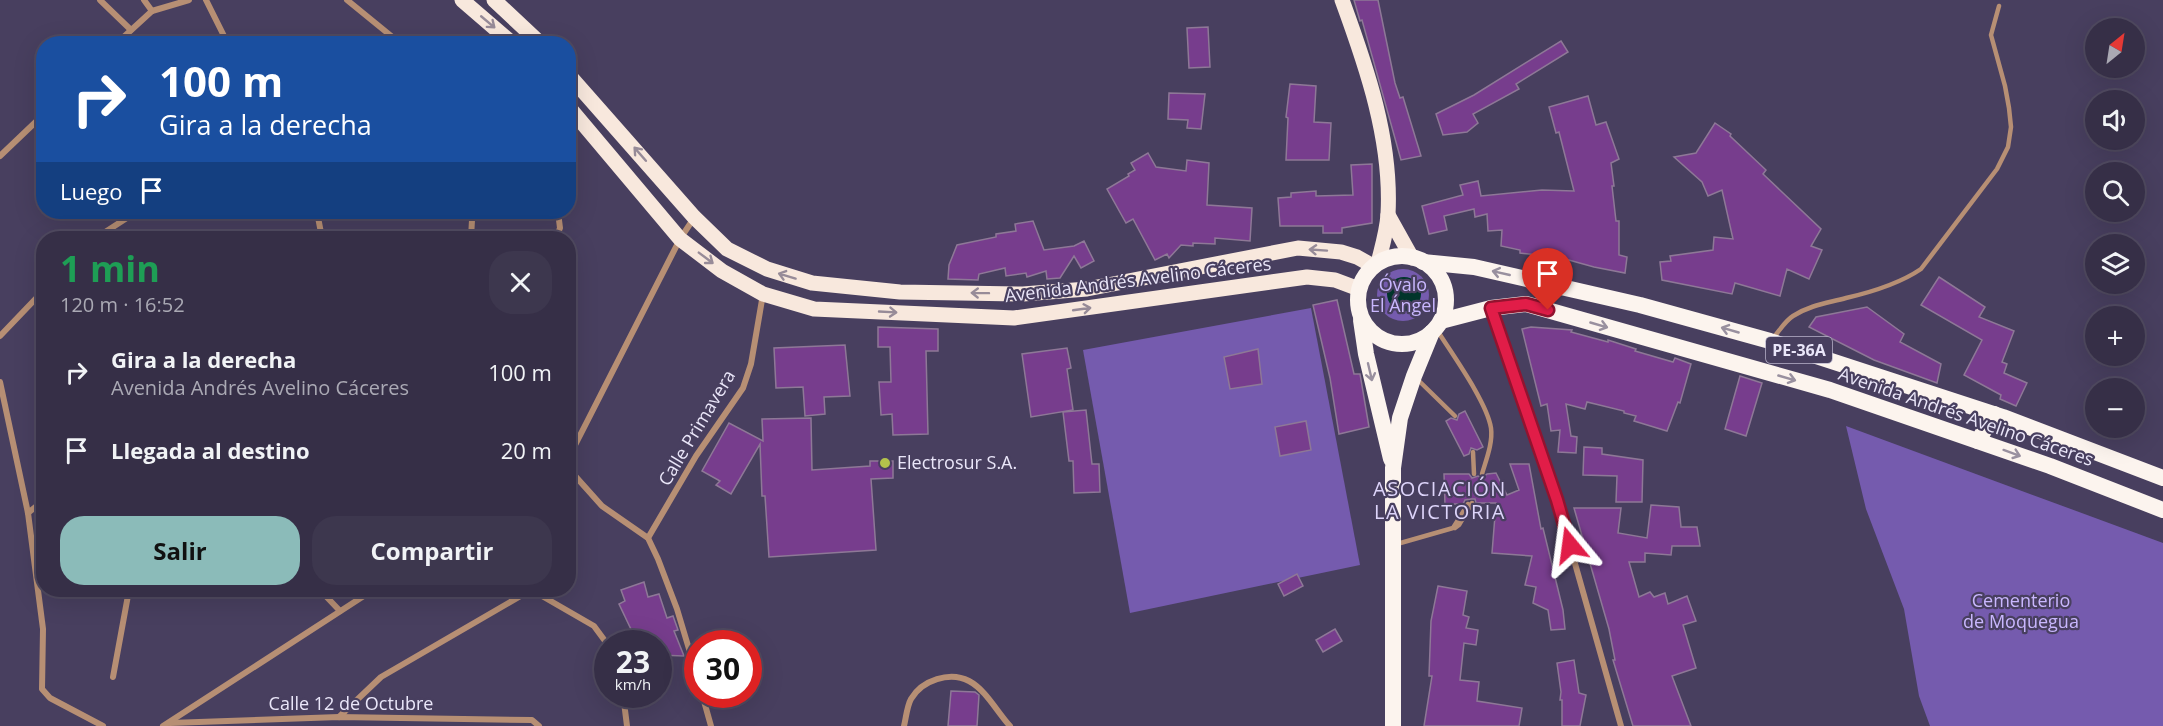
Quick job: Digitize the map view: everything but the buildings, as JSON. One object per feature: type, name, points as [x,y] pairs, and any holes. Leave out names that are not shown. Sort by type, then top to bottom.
[{"type":"highway","points":[[1393,468],[1366,354],[1359,289],[1366,273],[1376,265],[1395,257],[1418,260],[1437,275],[1445,293],[1444,312],[1414,376],[1400,418],[1393,468],[1393,726]]},
{"type":"highway","name":"Avenida Andrés Avelino Cáceres","points":[[1418,260],[1474,267],[1618,300],[1770,341],[1995,414],[2163,478]]},
{"type":"highway","name":"Avenida Andrés Avelino Cáceres","points":[[1436,327],[1491,308],[1526,304],[1830,390],[1978,441],[2163,510]]},
{"type":"highway","points":[[1360,314],[1364,324],[1372,333],[1391,343],[1413,343],[1436,327]]},
{"type":"highway","points":[[1978,441],[1995,414]]},
{"type":"main road","points":[[462,0],[504,36]]},
{"type":"main road","points":[[494,0],[532,36]]},
{"type":"main road","points":[[1342,0],[1364,60],[1384,145],[1389,181],[1386,236],[1376,265]]},
{"type":"main road","name":"Avenida Andrés Avelino Cáceres","points":[[576,83],[694,217],[727,249],[767,269],[812,284],[900,292],[1034,293],[1087,288],[1298,249],[1341,252],[1376,265]]},
{"type":"main road","name":"Avenida Andrés Avelino Cáceres","points":[[576,116],[680,239],[722,271],[763,294],[814,309],[1014,318],[1307,277],[1335,280],[1359,289]]},
{"type":"main road","points":[[1388,215],[1418,260]]},
{"type":"main road","points":[[843,310],[854,287]]},
{"type":"street","points":[[99,0],[131,30]]},
{"type":"street","points":[[144,0],[152,12]]},
{"type":"street","points":[[125,36],[152,12],[189,0]]},
{"type":"street","points":[[206,0],[224,36]]},
{"type":"street","points":[[346,0],[391,36]]},
{"type":"street","points":[[0,156],[36,122]]},
{"type":"street","points":[[576,443],[680,239],[694,217]]},
{"type":"street","points":[[106,231],[124,219]]},
{"type":"street","name":"Calle Primavera","points":[[648,538],[696,456],[743,388],[751,364],[763,294]]},
{"type":"street","points":[[0,336],[36,298]]},
{"type":"street","points":[[1491,308],[1557,500],[1621,726]]},
{"type":"street","points":[[0,382],[28,513],[36,575]]},
{"type":"street","points":[[576,477],[602,506],[648,538],[658,559],[684,632]]},
{"type":"street","points":[[28,513],[36,506]]},
{"type":"street","points":[[39,597],[43,629],[42,689],[50,698],[103,726]]},
{"type":"street","points":[[113,677],[128,597]]},
{"type":"street","points":[[327,597],[340,611]]},
{"type":"street","points":[[167,724],[362,597]]},
{"type":"street","points":[[339,717],[381,677],[519,597]]},
{"type":"street","points":[[544,597],[594,626],[597,630]]},
{"type":"street","points":[[904,726],[911,699],[922,687],[939,678],[954,676],[969,681],[982,692],[1010,726]]},
{"type":"street","points":[[625,708],[627,726]]},
{"type":"street","points":[[706,708],[711,726]]},
{"type":"street","name":"Calle 12 de Octubre","points":[[167,724],[339,717],[532,720],[539,726]]},
{"type":"lane","points":[[1770,341],[1791,317],[1814,305],[1848,298],[1890,285],[1907,279],[1921,269],[1997,169],[2008,147],[2011,127],[2005,86],[1991,35],[1999,6]]},
{"type":"lane","points":[[1436,327],[1487,411],[1491,430],[1489,452],[1482,474]]},
{"type":"lane","points":[[1414,376],[1455,416]]},
{"type":"lane","points":[[1473,452],[1474,474]]},
{"type":"lane","points":[[1392,546],[1459,525],[1470,503]]},
{"type":"green space","name":"Óvalo El Ángel","points":[[1398,269],[1408,269],[1422,276],[1429,295],[1422,314],[1408,321],[1398,321],[1388,317],[1381,310],[1377,300],[1377,290],[1381,280],[1388,273]]},
{"type":"green space","points":[[1311,308],[1360,565],[1130,613],[1083,350]]},
{"type":"green space","name":"Cementerio de Moquegua","points":[[1846,426],[2163,543],[2163,726],[1930,726],[1919,696],[1904,609],[1866,509]]},
{"type":"shaded area","points":[[1404,277],[1416,282],[1421,294],[1416,306],[1404,311],[1392,306],[1387,294],[1392,282]]},
{"type":"place","name":"Electrosur S.A.","points":[[885,463]]},
{"type":"district","name":"ASOCIACIÓN LA VICTORIA","points":[[1440,500]]},
{"type":"route","points":[[1548,310],[1526,304],[1491,308],[1557,500],[1570,545]]}]
